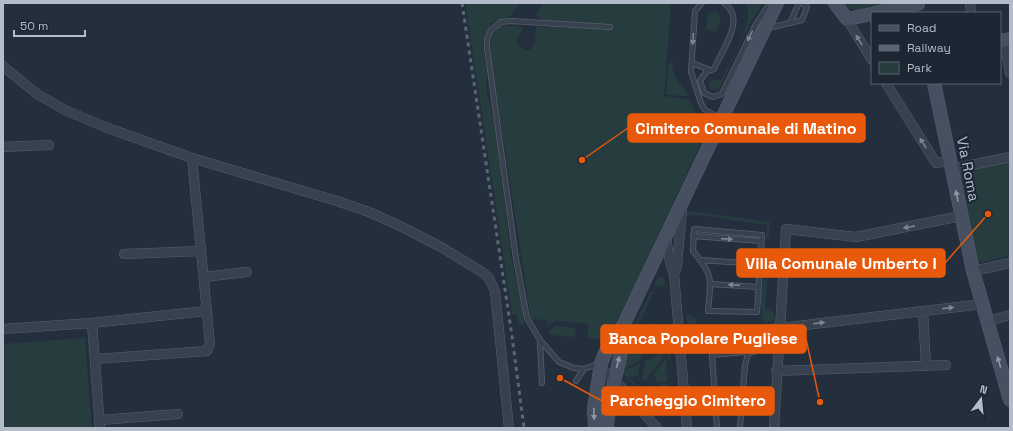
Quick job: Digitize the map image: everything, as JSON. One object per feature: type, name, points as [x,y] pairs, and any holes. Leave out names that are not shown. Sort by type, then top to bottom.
[{"type":"main road","points":[[607,428],[614,380],[617,343],[623,326],[672,235],[683,202],[777,3]]},
{"type":"main road","points":[[835,3],[847,19],[871,14]]},
{"type":"main road","points":[[883,12],[919,7]]},
{"type":"main road","name":"Via Roma","points":[[934,84],[973,271],[1010,400]]},
{"type":"main road","points":[[595,428],[595,400],[598,368],[605,353],[617,343]]},
{"type":"street","points":[[847,19],[871,58]]},
{"type":"street","points":[[1005,40],[1010,73]]},
{"type":"street","points":[[3,66],[37,94],[65,110],[105,127],[192,158],[369,212],[441,247],[482,272],[489,278],[495,291],[509,428]]},
{"type":"street","points":[[887,84],[936,163],[951,165],[1010,157]]},
{"type":"street","points":[[3,147],[49,145]]},
{"type":"street","points":[[95,359],[207,351],[210,344],[192,158]]},
{"type":"street","points":[[774,428],[776,371],[786,229],[856,237],[962,216]]},
{"type":"street","points":[[672,235],[670,262],[674,274],[686,428]]},
{"type":"street","points":[[124,254],[201,251]]},
{"type":"street","points":[[973,271],[1010,264]]},
{"type":"street","points":[[204,277],[247,272]]},
{"type":"street","points":[[617,343],[680,339],[983,304]]},
{"type":"street","points":[[3,329],[92,323],[206,311]]},
{"type":"street","points":[[923,311],[926,366]]},
{"type":"street","points":[[988,321],[1010,315]]},
{"type":"street","points":[[92,323],[100,424],[178,414]]},
{"type":"street","points":[[776,371],[946,365]]},
{"type":"street","points":[[598,368],[614,380],[657,428]]},
{"type":"lane","points":[[702,3],[695,11],[691,72],[693,82],[708,96],[716,97],[722,94],[755,26],[770,3]]},
{"type":"lane","points":[[722,120],[704,109],[701,103],[698,87],[703,74],[714,69],[734,28],[734,15],[731,7],[724,3]]},
{"type":"lane","points":[[790,23],[798,3]]},
{"type":"lane","points":[[765,28],[802,20],[807,8],[802,3]]},
{"type":"lane","points":[[598,368],[584,369],[566,366],[559,362],[540,340],[527,318],[516,260],[501,141],[490,77],[487,39],[494,26],[501,22],[511,21],[610,27]]},
{"type":"lane","points":[[692,63],[710,70]]},
{"type":"lane","points":[[694,229],[762,235],[760,264],[756,312],[708,310],[710,284],[708,269],[693,251],[694,229]]},
{"type":"lane","points":[[700,260],[760,264]]},
{"type":"lane","points":[[710,284],[759,287]]},
{"type":"lane","points":[[540,340],[542,383]]},
{"type":"lane","points":[[717,428],[712,355],[744,352],[748,354],[762,349],[778,349]]},
{"type":"lane","points":[[740,428],[745,365],[748,354]]},
{"type":"lane","points":[[576,381],[584,369]]},
{"type":"green space","points":[[465,3],[520,3],[510,16],[494,22],[490,26],[484,35],[483,47],[487,72],[486,89],[495,126],[511,257],[522,306],[524,324],[519,324],[517,314],[512,314]]},
{"type":"green space","points":[[543,3],[671,3],[664,96],[690,100],[705,135],[608,341],[587,338],[589,324],[556,321],[546,327],[547,320],[531,319],[490,49],[492,35],[501,25],[521,27],[523,30],[518,38],[517,44],[526,50],[530,50],[535,43],[536,27],[549,27],[549,21],[544,21],[538,18],[537,14]]},
{"type":"green space","points":[[746,3],[763,3],[750,23],[720,88],[711,90],[709,86],[710,81],[722,79],[741,42],[747,22],[748,12]]},
{"type":"green space","points":[[842,3],[888,3],[858,10],[847,7]]},
{"type":"green space","points":[[711,12],[717,12],[721,17],[716,32],[706,29],[707,16]]},
{"type":"green space","points":[[669,62],[672,63],[675,77],[689,96],[666,95]]},
{"type":"green space","points":[[1010,162],[1010,256],[977,263],[958,173],[959,171]]},
{"type":"green space","points":[[688,211],[770,222],[769,238],[766,238],[767,225],[699,215],[687,215]]},
{"type":"green space","points":[[765,253],[769,254],[765,308],[774,313],[774,321],[763,323],[760,292],[765,278],[761,276],[766,269],[762,267]]},
{"type":"green space","points":[[658,277],[664,277],[665,286],[654,285]]},
{"type":"green space","points":[[651,291],[653,293],[637,328],[634,326]]},
{"type":"green space","points":[[686,313],[696,319],[698,329],[692,328],[688,325]]},
{"type":"green space","points":[[648,323],[659,325],[659,333],[644,330]]},
{"type":"green space","points":[[556,326],[576,328],[575,337],[550,335],[549,331]]},
{"type":"green space","points":[[85,338],[92,428],[3,428],[3,344]]},
{"type":"green space","points":[[669,348],[670,360],[668,360],[667,350],[645,352],[645,351]]},
{"type":"green space","points":[[642,351],[641,360],[623,369],[627,354]]},
{"type":"green space","points":[[662,352],[663,358],[645,381],[642,378],[645,361]]},
{"type":"green space","points":[[666,358],[667,382],[658,382],[653,375]]},
{"type":"green space","points":[[640,363],[638,376],[629,377],[637,386],[636,388],[622,372]]},
{"type":"green space","points":[[659,384],[667,384],[668,397],[661,397]]},
{"type":"green space","points":[[656,385],[659,397],[649,393],[649,388]]},
{"type":"green space","points":[[622,404],[632,416],[620,416]]},
{"type":"railway","points":[[462,3],[512,336],[524,428]]},
{"type":"place","name":"Cimitero Comunale di Matino","points":[[582,160]]},
{"type":"place","name":"Villa Comunale Umberto I","points":[[988,214]]},
{"type":"place","name":"Parcheggio Cimitero","points":[[560,378]]},
{"type":"place","name":"Banca Popolare Pugliese","points":[[820,402]]}]
